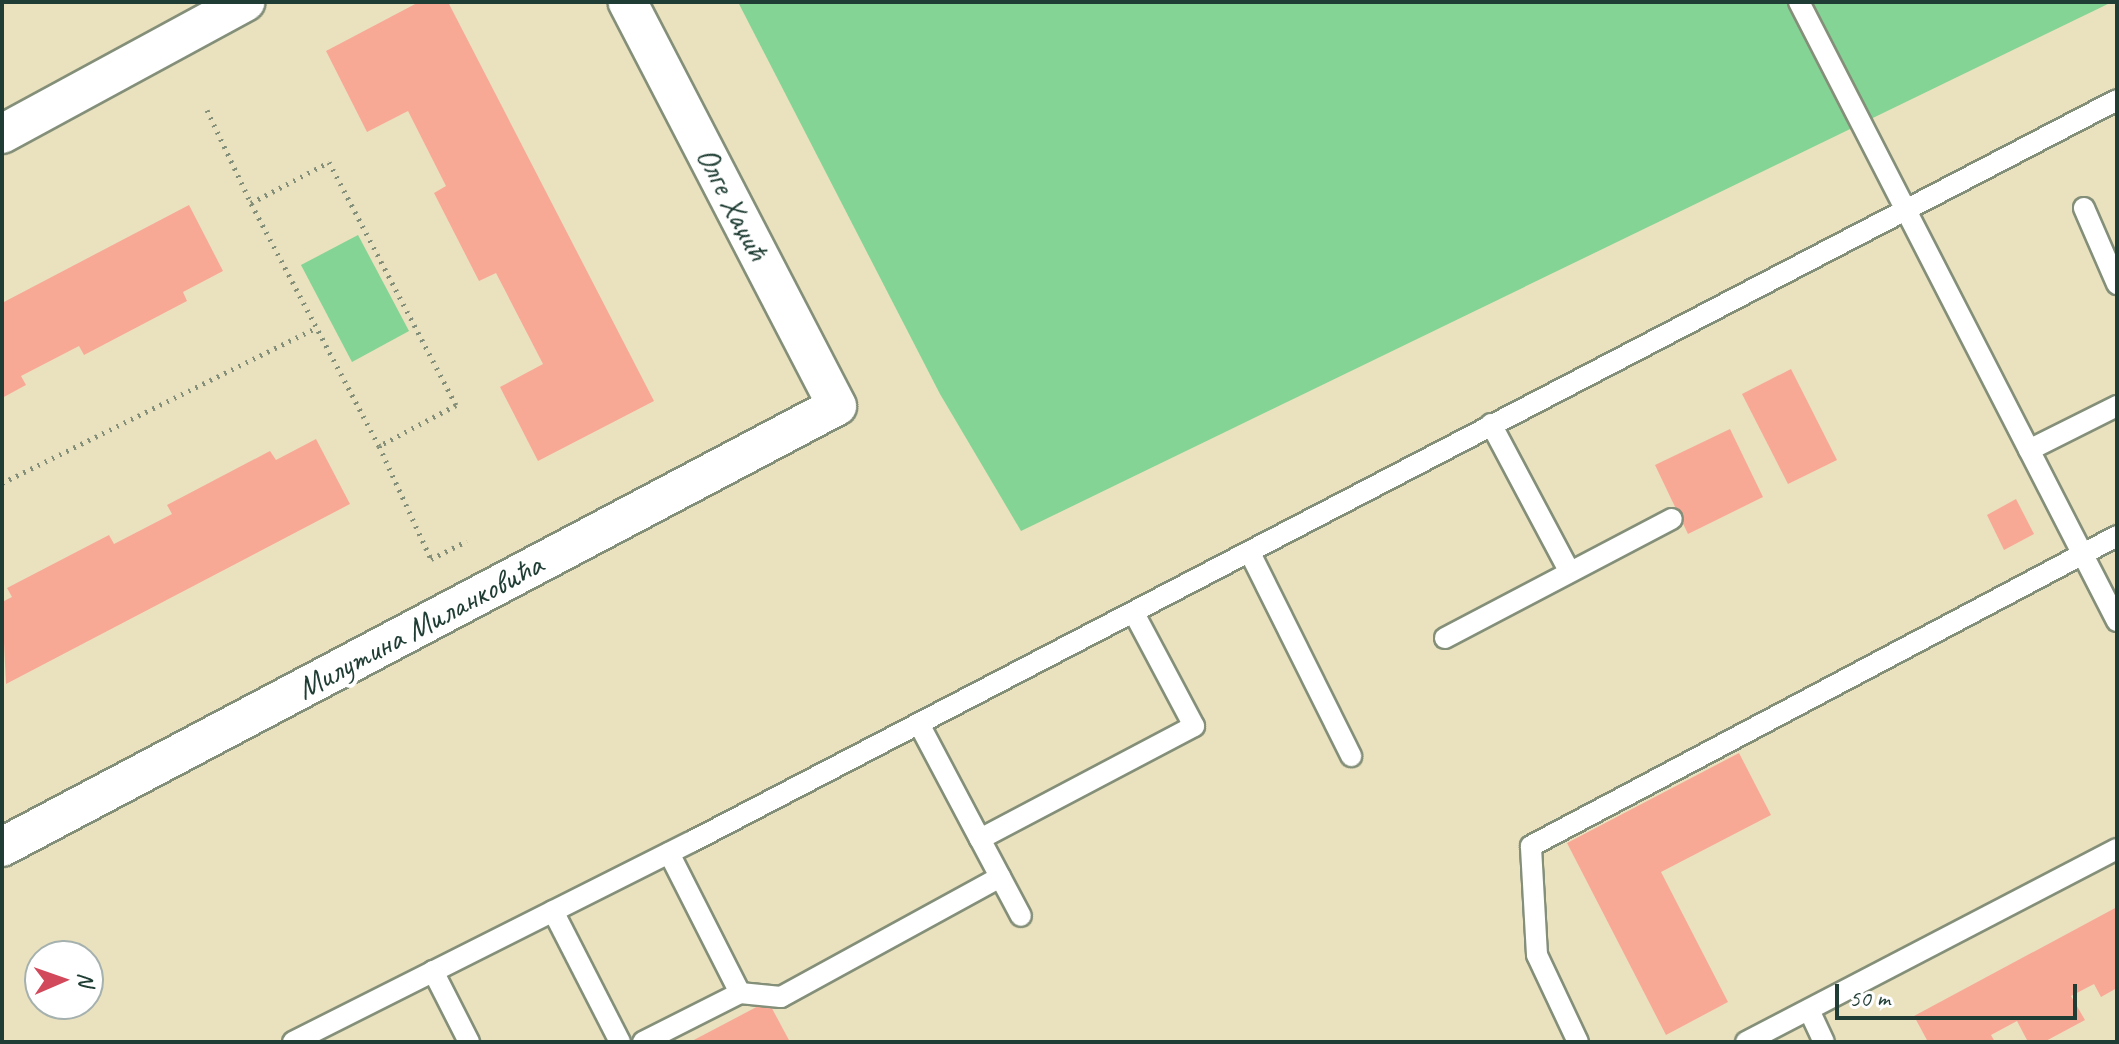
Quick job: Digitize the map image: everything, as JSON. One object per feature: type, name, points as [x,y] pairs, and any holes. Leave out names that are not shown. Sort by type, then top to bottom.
[{"type":"street","points":[[2,134],[245,2]]},
{"type":"street","name":"Олге Хаџић","points":[[628,2],[837,406]]},
{"type":"street","name":"Милутина Миланковића","points":[[2,847],[837,406]]},
{"type":"lane","points":[[1799,2],[2117,621]]},
{"type":"lane","points":[[293,1042],[669,853],[1134,613],[2117,100]]},
{"type":"lane","points":[[2084,208],[2117,284]]},
{"type":"lane","points":[[2029,450],[2117,406]]},
{"type":"lane","points":[[1491,424],[1569,571]]},
{"type":"lane","points":[[1445,638],[1672,519]]},
{"type":"lane","points":[[1578,1042],[1537,955],[1531,846],[2117,536]]},
{"type":"lane","points":[[1250,553],[1351,756]]},
{"type":"lane","points":[[980,839],[1194,726],[1134,613]]},
{"type":"lane","points":[[919,724],[1021,916]]},
{"type":"lane","points":[[1746,1042],[2117,849]]},
{"type":"lane","points":[[669,853],[740,993]]},
{"type":"lane","points":[[643,1042],[740,993],[781,997],[1000,877]]},
{"type":"lane","points":[[553,911],[620,1042]]},
{"type":"lane","points":[[433,971],[469,1042]]},
{"type":"lane","points":[[1809,1010],[1824,1042]]},
{"type":"path","points":[[207,110],[251,203],[379,446],[431,559],[467,541]]},
{"type":"path","points":[[251,203],[329,162],[456,405],[379,446]]},
{"type":"path","points":[[2,483],[316,328]]},
{"type":"green space","points":[[738,2],[2112,2],[1021,531],[940,394]]},
{"type":"green space","points":[[358,235],[409,331],[352,362],[301,265]]},
{"type":"building","points":[[419,2],[448,2],[654,401],[538,461],[500,387],[543,364],[496,273],[479,281],[434,193],[446,186],[408,111],[367,132],[326,51]]},
{"type":"building","points":[[189,205],[223,271],[183,292],[187,301],[84,355],[79,346],[21,376],[26,385],[2,398],[2,303]]},
{"type":"building","points":[[1791,369],[1837,460],[1788,484],[1742,394]]},
{"type":"building","points":[[1730,429],[1763,497],[1688,534],[1655,465]]},
{"type":"building","points":[[316,439],[350,504],[6,684],[2,602],[12,597],[7,588],[109,535],[114,544],[172,514],[167,505],[270,451],[276,460]]},
{"type":"building","points":[[2016,499],[2034,534],[2004,550],[1987,515]]},
{"type":"building","points":[[1739,753],[1771,815],[1661,872],[1728,1002],[1666,1035],[1567,843]]},
{"type":"building","points":[[2117,907],[2117,988],[2101,997],[2094,984],[2071,996],[2085,1020],[2044,1042],[2028,1042],[2017,1021],[1991,1035],[1995,1042],[1928,1042],[1914,1016]]},
{"type":"building","points":[[768,1001],[790,1042],[690,1042]]}]
